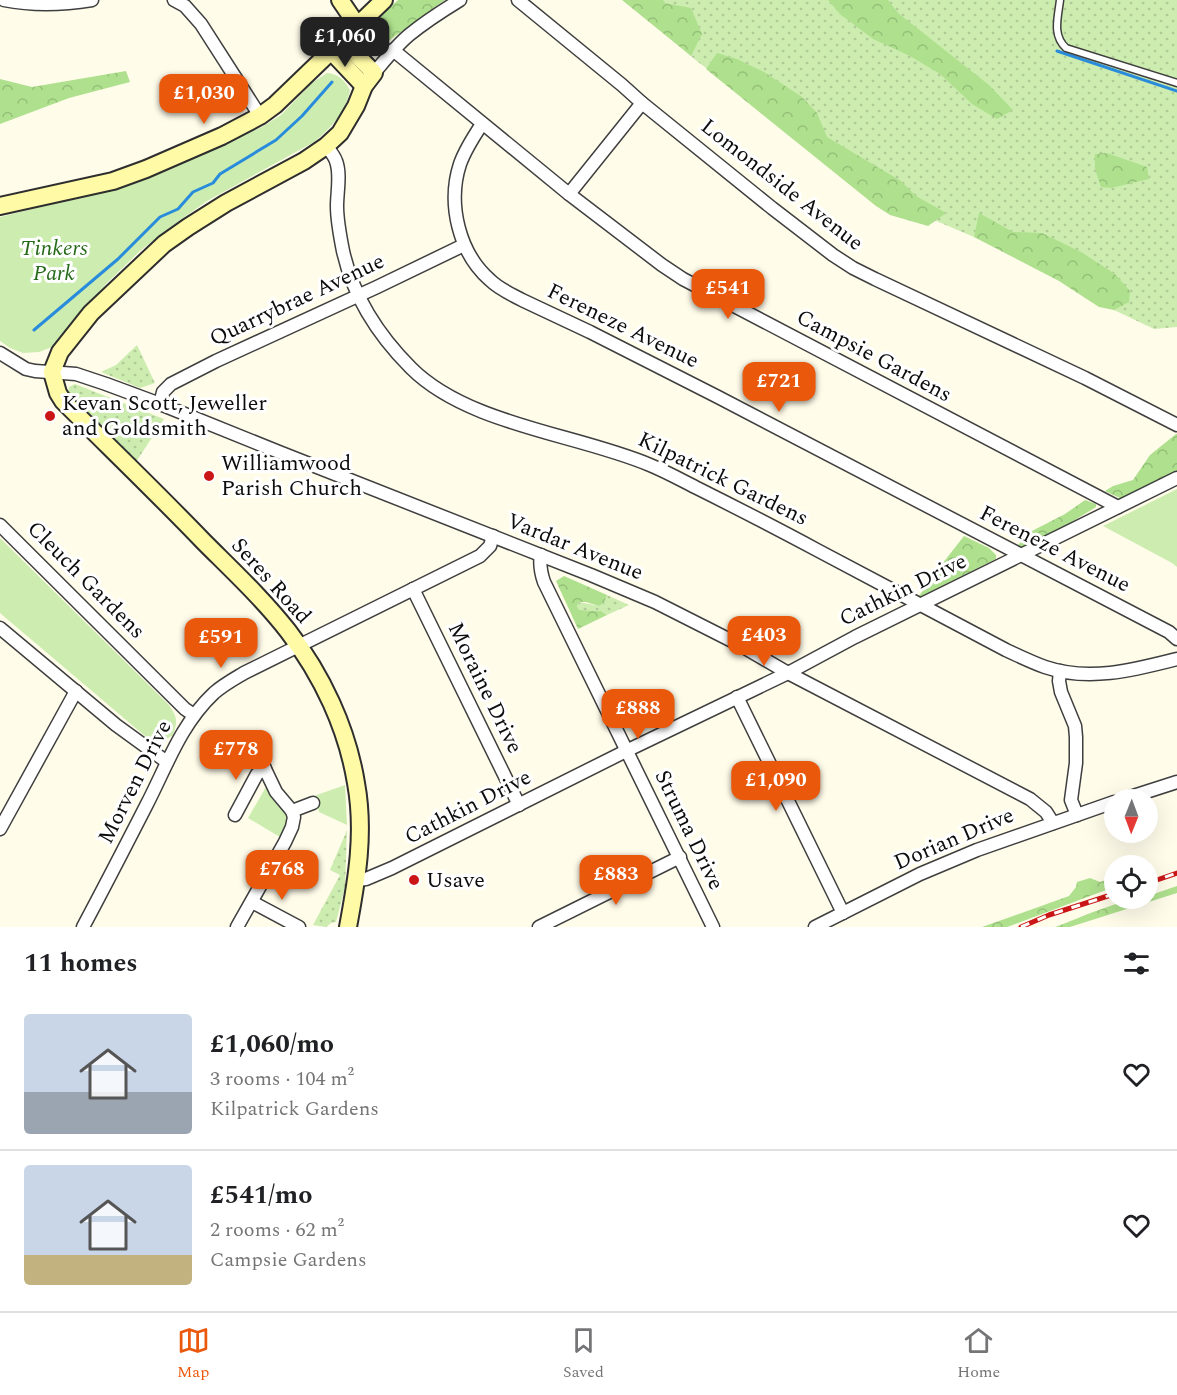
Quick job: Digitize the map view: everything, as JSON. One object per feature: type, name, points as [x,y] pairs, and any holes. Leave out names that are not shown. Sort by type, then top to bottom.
[{"type":"street","points":[[4,0],[37,5],[92,0]]},
{"type":"street","points":[[174,0],[185,6],[201,24],[260,116]]},
{"type":"street","points":[[340,0],[357,25]]},
{"type":"street","points":[[0,206],[113,181],[212,141],[260,116],[275,105],[384,0]]},
{"type":"street","points":[[0,352],[26,369],[52,372],[60,352],[91,313],[164,244],[226,202],[304,161],[326,146],[344,128],[369,79],[393,50],[434,16],[460,0]]},
{"type":"street","name":"Lomondside Avenue","points":[[518,0],[642,104],[781,215],[853,268],[1085,378],[1177,425]]},
{"type":"street","points":[[336,46],[369,79]]},
{"type":"street","name":"Campsie Gardens","points":[[393,50],[569,194],[662,265],[684,279],[1118,507]]},
{"type":"street","points":[[569,194],[642,104]]},
{"type":"street","name":"Fereneze Avenue","points":[[482,124],[460,164],[456,178],[456,210],[464,245],[479,270],[502,290],[718,397],[1169,632],[1177,639]]},
{"type":"street","name":"Kilpatrick Gardens","points":[[326,146],[337,161],[337,210],[340,239],[348,271],[375,326],[400,357],[425,381],[458,400],[499,417],[598,447],[651,466],[727,503],[1006,650],[1045,667],[1060,671],[1109,674],[1177,659]]},
{"type":"street","name":"Quarrybrae Avenue","points":[[160,404],[163,392],[171,384],[464,245]]},
{"type":"street","name":"Vardar Avenue","points":[[52,372],[90,378],[160,404],[655,602],[741,645],[788,673],[1030,799],[1047,812],[1053,822]]},
{"type":"street","name":"Seres Road","points":[[52,372],[58,393],[63,401],[266,605],[298,646],[325,689],[350,754],[357,783],[360,848],[357,880],[348,927]]},
{"type":"street","name":"Cathkin Drive","points":[[357,880],[366,879],[392,868],[1177,478]]},
{"type":"street","name":"Cleuch Gardens","points":[[0,525],[194,716]]},
{"type":"street","name":"Morven Drive","points":[[83,927],[183,731],[213,694],[244,673],[480,556],[490,546],[494,536]]},
{"type":"street","name":"Struma Drive","points":[[541,555],[540,563],[544,582],[713,927]]},
{"type":"street","name":"Moraine Drive","points":[[413,589],[519,805]]},
{"type":"street","points":[[0,628],[116,725],[166,762]]},
{"type":"street","points":[[1060,671],[1061,692],[1076,737],[1076,763],[1071,800],[1077,815]]},
{"type":"street","points":[[0,829],[76,691]]},
{"type":"street","points":[[736,697],[843,913]]},
{"type":"street","points":[[237,927],[285,842],[294,817],[292,811],[276,792],[256,745]]},
{"type":"street","points":[[235,815],[257,774],[265,769]]},
{"type":"street","points":[[1155,789],[1177,782]]},
{"type":"street","points":[[292,811],[313,803]]},
{"type":"street","name":"Dorian Drive","points":[[815,927],[920,874],[977,850],[1104,806]]},
{"type":"street","points":[[539,927],[680,857]]},
{"type":"street","points":[[252,902],[299,927]]},
{"type":"lane","points":[[1060,0],[1056,33],[1060,43],[1066,48],[1177,83]]},
{"type":"green space","points":[[398,0],[445,0],[366,55],[356,44],[357,38]]},
{"type":"green space","points":[[622,0],[663,0],[665,3],[691,8],[702,34],[691,56]]},
{"type":"green space","points":[[625,0],[1177,0],[1177,327],[1154,329],[1114,310],[1072,272],[974,237],[861,189],[802,139],[698,62]]},
{"type":"green space","points":[[828,0],[888,0],[898,13],[989,85],[1013,110],[997,119],[972,104],[940,74],[910,56],[873,39],[840,14]]},
{"type":"green space","points":[[717,53],[737,59],[764,72],[802,97],[817,113],[827,137],[901,181],[916,196],[946,213],[928,226],[890,215],[876,206],[706,69]]},
{"type":"green space","points":[[126,71],[130,82],[69,98],[0,124],[0,79],[32,87]]},
{"type":"green space","name":"Tinkers Park","points":[[327,73],[341,78],[350,90],[337,119],[314,142],[207,201],[169,228],[140,251],[107,283],[70,324],[55,346],[39,352],[23,353],[0,341],[0,217],[134,181],[262,127],[281,115],[312,83]]},
{"type":"green space","points":[[1107,153],[1147,167],[1149,179],[1111,188],[1101,187],[1095,169],[1095,154]]},
{"type":"green space","points":[[979,213],[1013,232],[1042,233],[1081,252],[1115,274],[1130,291],[1129,302],[1114,310],[1099,307],[1059,281],[974,237]]},
{"type":"green space","points":[[137,345],[155,383],[140,388],[101,372],[116,365]]},
{"type":"green space","points":[[75,384],[164,419],[136,462],[68,393],[69,387]]},
{"type":"green space","points":[[1176,434],[1177,472],[1122,499],[1105,491],[1133,480],[1150,455]]},
{"type":"green space","points":[[1177,489],[1177,567],[1103,526]]},
{"type":"green space","points":[[1085,500],[1096,504],[1096,507],[1034,543],[1016,547],[1032,531],[1065,514]]},
{"type":"green space","points":[[964,536],[989,548],[996,555],[996,559],[919,596],[935,573]]},
{"type":"green space","points":[[0,538],[169,705],[176,719],[173,735],[159,741],[145,736],[0,613]]},
{"type":"green space","points":[[564,576],[607,595],[604,603],[599,606],[579,602],[577,606],[579,610],[601,611],[607,615],[578,629],[556,581]]},
{"type":"green space","points":[[607,595],[629,605],[607,615],[601,611],[579,610],[577,606],[579,602],[599,606],[604,603]]},
{"type":"green space","points":[[345,785],[347,825],[319,812],[314,796]]},
{"type":"green space","points":[[266,787],[289,817],[280,837],[248,818]]},
{"type":"green space","points":[[347,830],[345,887],[336,922],[326,927],[313,925],[340,875],[330,870]]},
{"type":"green space","points":[[1090,878],[1100,882],[1104,881],[1104,891],[1007,927],[982,927],[1069,896],[1077,882]]},
{"type":"green space","points":[[1177,886],[1177,893],[1158,899],[1158,893]]},
{"type":"green space","points":[[1104,909],[1127,909],[1070,927],[1055,927]]},
{"type":"waterway","points":[[1057,51],[1177,91]]},
{"type":"waterway","points":[[34,330],[118,259],[160,217],[178,209],[193,192],[213,183],[220,174],[276,140],[302,116],[332,82]]},
{"type":"railway","points":[[1158,880],[1177,873]]},
{"type":"railway","points":[[1021,927],[1049,915],[1104,897]]},
{"type":"place","name":"Kevan Scott, Jeweller and Goldsmith","points":[[50,416]]},
{"type":"place","name":"Williamwood Parish Church","points":[[209,476]]},
{"type":"place","name":"Usave","points":[[414,880]]}]
